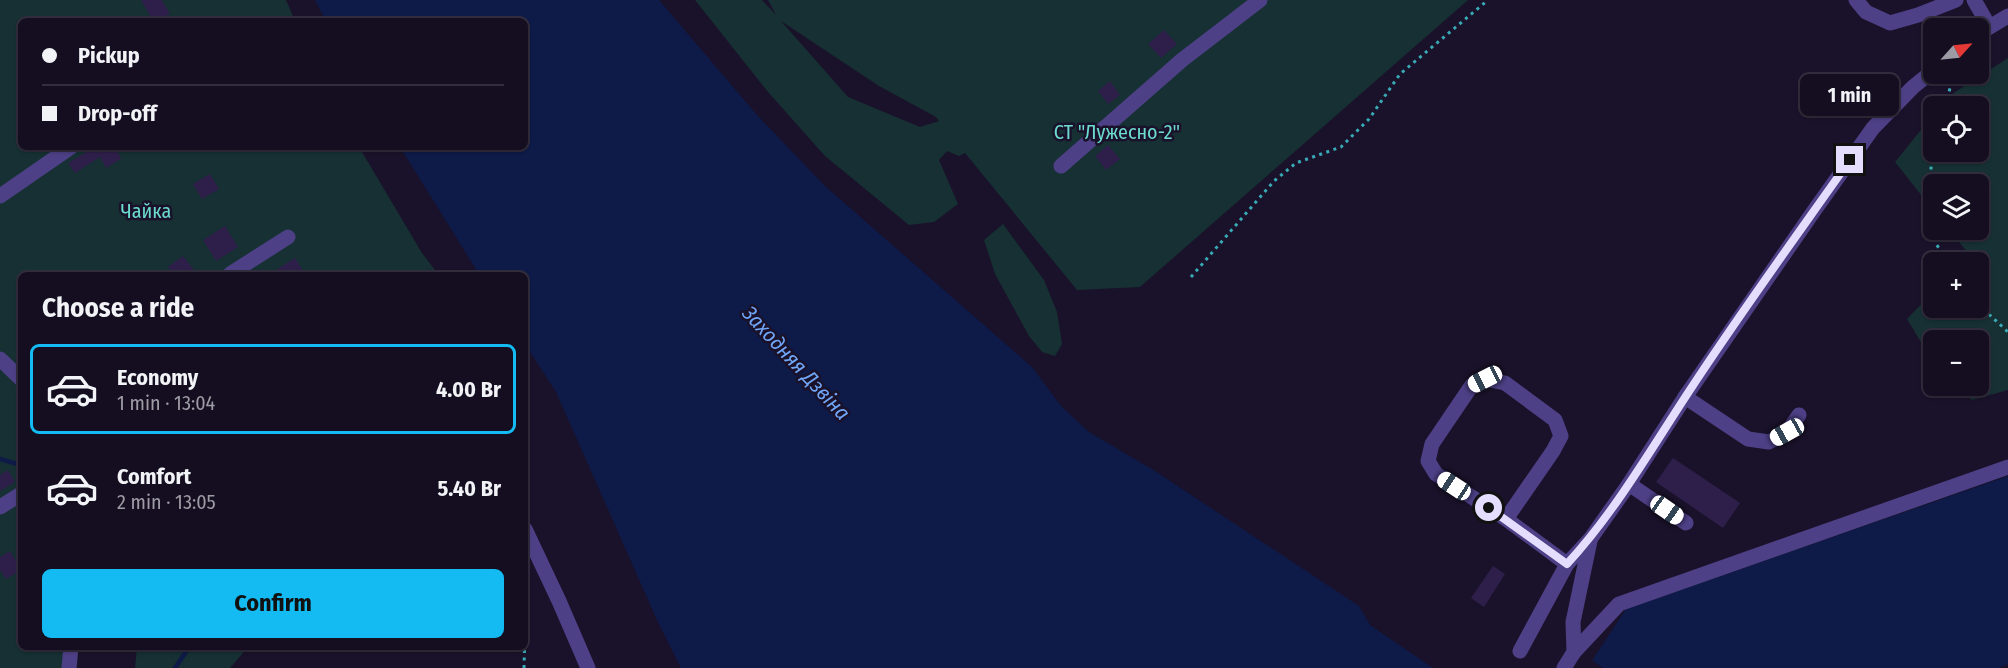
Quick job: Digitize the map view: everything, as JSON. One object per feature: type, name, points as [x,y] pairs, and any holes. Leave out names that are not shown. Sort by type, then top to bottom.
[{"type":"street","points":[[1061,166],[1182,60],[1260,0]]},
{"type":"street","points":[[1856,0],[1866,12],[1890,23],[1956,0]]},
{"type":"street","points":[[1974,0],[1980,18]]},
{"type":"street","points":[[1989,27],[2008,16]]},
{"type":"street","points":[[1520,651],[1567,564],[1591,538],[1629,484],[1685,397],[1873,128],[1923,78]]},
{"type":"street","points":[[0,196],[67,150]]},
{"type":"street","points":[[233,272],[288,237]]},
{"type":"street","points":[[0,359],[18,376]]},
{"type":"street","points":[[1506,519],[1561,436],[1554,420],[1505,383],[1485,379],[1472,386],[1432,444],[1428,461],[1436,474],[1506,519],[1567,564]]},
{"type":"street","points":[[1685,397],[1748,439],[1768,442],[1787,432],[1799,415]]},
{"type":"street","points":[[1564,668],[1574,652],[1619,604],[2008,467]]},
{"type":"street","points":[[1629,484],[1686,523]]},
{"type":"street","points":[[0,507],[18,496]]},
{"type":"street","points":[[528,535],[588,668]]},
{"type":"street","points":[[1574,652],[1573,622],[1591,538]]},
{"type":"street","points":[[69,668],[71,650]]},
{"type":"path","points":[[1191,278],[1274,182],[1296,163],[1341,147],[1370,119],[1400,74],[1488,0]]},
{"type":"path","points":[[1933,162],[1925,227],[1941,252]]},
{"type":"path","points":[[1989,314],[2008,332]]},
{"type":"path","points":[[524,668],[525,650]]},
{"type":"green space","name":"Чайка","points":[[0,0],[286,0],[294,18],[18,18],[18,150],[361,150],[422,253],[436,272],[18,272],[18,650],[78,650],[77,668],[0,668]]},
{"type":"green space","name":"СТ \"Лужесно-2\"","points":[[695,0],[762,0],[776,15],[768,0],[1468,0],[1140,287],[1077,290],[965,153],[959,156],[947,151],[939,160],[958,204],[934,222],[909,225],[825,156],[768,92]],"holes":[[[781,21],[879,86],[936,117],[939,121],[920,127],[848,97]]]},
{"type":"green space","points":[[2008,58],[2008,390],[1989,395],[1989,330],[1923,330],[1923,345],[1907,319],[1923,302],[1923,318],[1989,318],[1989,252],[1967,252],[1957,240],[1989,240],[1989,174],[1923,174],[1923,197],[1895,162],[1923,127],[1923,162],[1989,162],[1989,96],[1949,96],[1968,84],[1989,84],[1989,70]]},
{"type":"green space","points":[[1003,224],[1044,280],[1057,312],[1062,344],[1055,356],[1042,352],[1029,336],[995,274],[984,240]]},
{"type":"green space","points":[[1967,396],[1986,396],[1972,400]]},
{"type":"green space","points":[[137,650],[245,650],[230,668],[135,668]]},
{"type":"water","name":"Заходняя Дзвіна","points":[[315,0],[659,0],[757,115],[825,186],[1032,367],[1061,406],[1089,432],[1155,471],[1359,606],[1370,625],[1433,668],[681,668],[657,620],[556,392],[528,349],[528,272],[478,272],[402,150],[528,150],[528,18],[324,18]]},
{"type":"water","points":[[2008,476],[2008,664],[1999,668],[1603,668],[1593,661],[1626,609]]},
{"type":"building","points":[[141,0],[162,0],[170,14],[163,18],[151,18]]},
{"type":"building","points":[[1164,30],[1177,44],[1161,58],[1148,44]]},
{"type":"building","points":[[1110,81],[1120,95],[1108,104],[1098,91]]},
{"type":"building","points":[[1108,145],[1120,159],[1106,170],[1095,156]]},
{"type":"building","points":[[90,150],[117,150],[121,159],[106,168],[100,157],[75,173],[68,163]]},
{"type":"building","points":[[210,174],[219,189],[202,199],[193,184]]},
{"type":"building","points":[[225,226],[238,247],[216,261],[203,240]]},
{"type":"building","points":[[183,256],[195,272],[172,272],[168,267]]},
{"type":"building","points":[[295,258],[304,272],[273,272]]},
{"type":"building","points":[[1673,458],[1740,503],[1723,528],[1656,482]]},
{"type":"building","points":[[8,470],[15,482],[0,491],[0,475]]},
{"type":"building","points":[[10,551],[18,565],[18,572],[6,579],[0,570],[0,557]]},
{"type":"building","points":[[1493,566],[1505,574],[1484,607],[1471,598]]},
{"type":"waterway","points":[[0,459],[18,464]]},
{"type":"waterway","points":[[175,668],[187,650]]},
{"type":"route","points":[[1489,508],[1567,564],[1591,538],[1629,484],[1685,397],[1850,160]]}]
